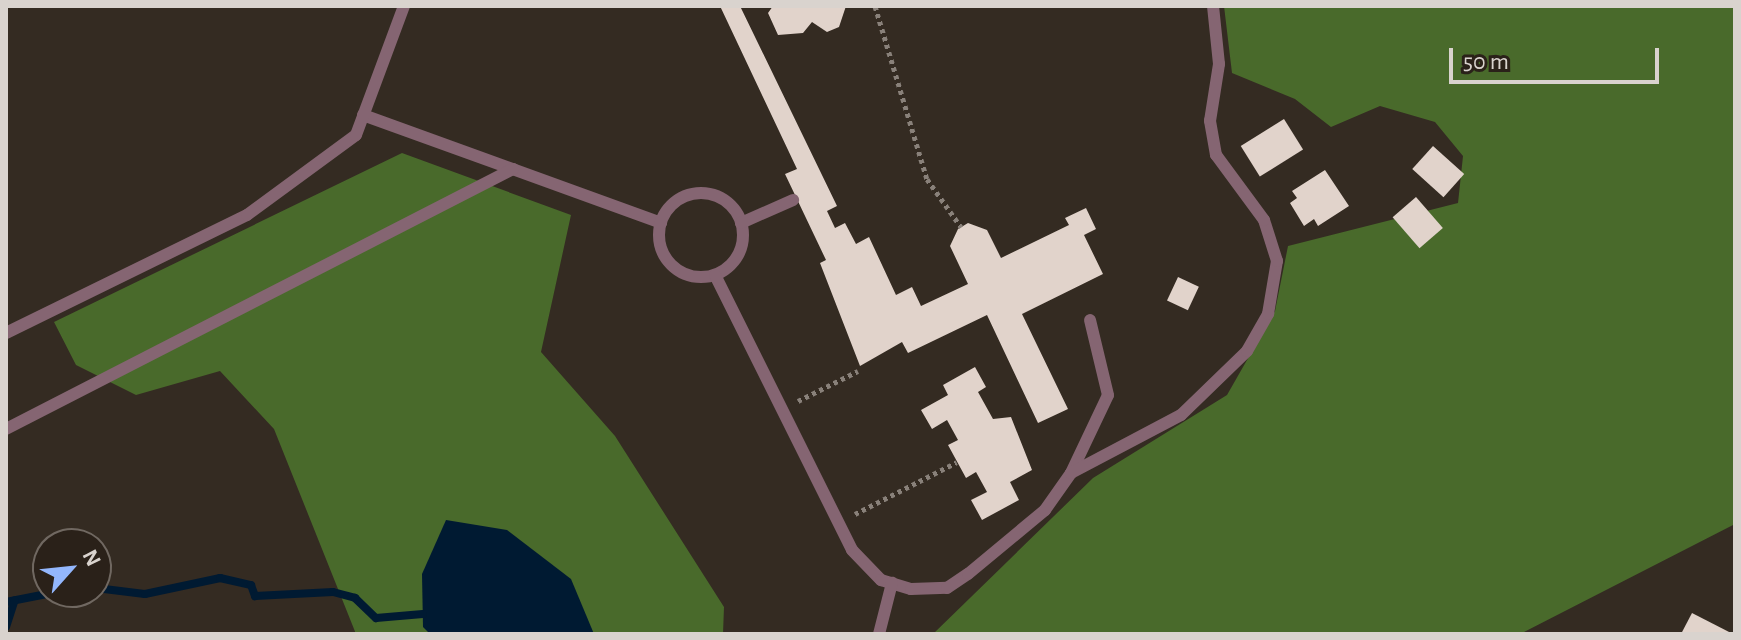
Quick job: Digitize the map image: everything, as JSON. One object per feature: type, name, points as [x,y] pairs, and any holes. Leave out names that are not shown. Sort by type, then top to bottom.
[{"type":"lane","points":[[6,333],[247,215],[356,135],[404,6]]},
{"type":"lane","points":[[1071,473],[1181,415],[1247,351],[1268,314],[1277,261],[1264,220],[1216,155],[1210,121],[1219,64],[1213,6]]},
{"type":"lane","points":[[363,115],[661,223]]},
{"type":"lane","points":[[6,429],[513,169]]},
{"type":"lane","points":[[701,193],[726,202],[741,223],[738,254],[715,275],[676,268],[660,243],[661,223],[676,202],[701,193]]},
{"type":"lane","points":[[741,223],[793,200]]},
{"type":"lane","points":[[715,275],[852,550],[892,583],[947,588],[1045,510],[1071,473],[1108,395],[1090,320]]},
{"type":"lane","points":[[879,634],[892,583]]},
{"type":"path","points":[[875,6],[927,179],[961,227]]},
{"type":"path","points":[[782,410],[858,371]]},
{"type":"path","points":[[838,522],[957,462]]},
{"type":"green space","points":[[1224,6],[1735,6],[1735,524],[1520,634],[933,634],[1093,478],[1227,395],[1275,311],[1288,246],[1458,203],[1463,156],[1435,122],[1380,106],[1331,127],[1295,99],[1232,73]]},
{"type":"green space","points":[[402,153],[571,215],[541,352],[615,436],[724,607],[723,634],[356,634],[274,429],[220,371],[136,395],[76,365],[54,322]]},
{"type":"water","points":[[446,520],[507,530],[571,579],[594,634],[430,634],[423,627],[422,574]]},
{"type":"building","points":[[720,6],[740,6],[837,206],[827,211],[835,228],[845,223],[856,244],[869,237],[896,295],[912,287],[921,306],[968,284],[950,246],[958,229],[968,223],[987,230],[1001,258],[1069,225],[1065,218],[1086,208],[1096,229],[1084,235],[1103,274],[1022,314],[1068,409],[1038,423],[987,315],[908,353],[902,342],[860,366],[820,263],[826,260],[785,174],[797,169]]},
{"type":"building","points":[[773,6],[846,6],[839,27],[827,32],[812,22],[803,33],[778,35],[768,13]]},
{"type":"building","points":[[1284,119],[1303,150],[1260,177],[1241,146]]},
{"type":"building","points":[[1433,146],[1464,174],[1443,197],[1412,169]]},
{"type":"building","points":[[1325,170],[1349,206],[1318,226],[1314,219],[1304,226],[1290,203],[1297,198],[1292,191]]},
{"type":"building","points":[[1416,197],[1443,228],[1420,248],[1393,217]]},
{"type":"building","points":[[1178,277],[1199,287],[1188,310],[1167,301]]},
{"type":"building","points":[[975,367],[986,387],[978,392],[993,419],[1011,417],[1032,470],[1010,482],[1019,500],[982,520],[971,500],[987,492],[976,472],[966,478],[948,445],[958,440],[947,420],[932,429],[921,410],[948,395],[943,385]]},
{"type":"building","points":[[1692,613],[1733,634],[1681,634]]},
{"type":"waterway","points":[[112,590],[145,594],[220,578],[251,585],[255,596],[333,592],[355,598],[376,618],[423,614]]},
{"type":"waterway","points":[[6,602],[32,597]]},
{"type":"waterway","points":[[6,627],[15,600]]}]
